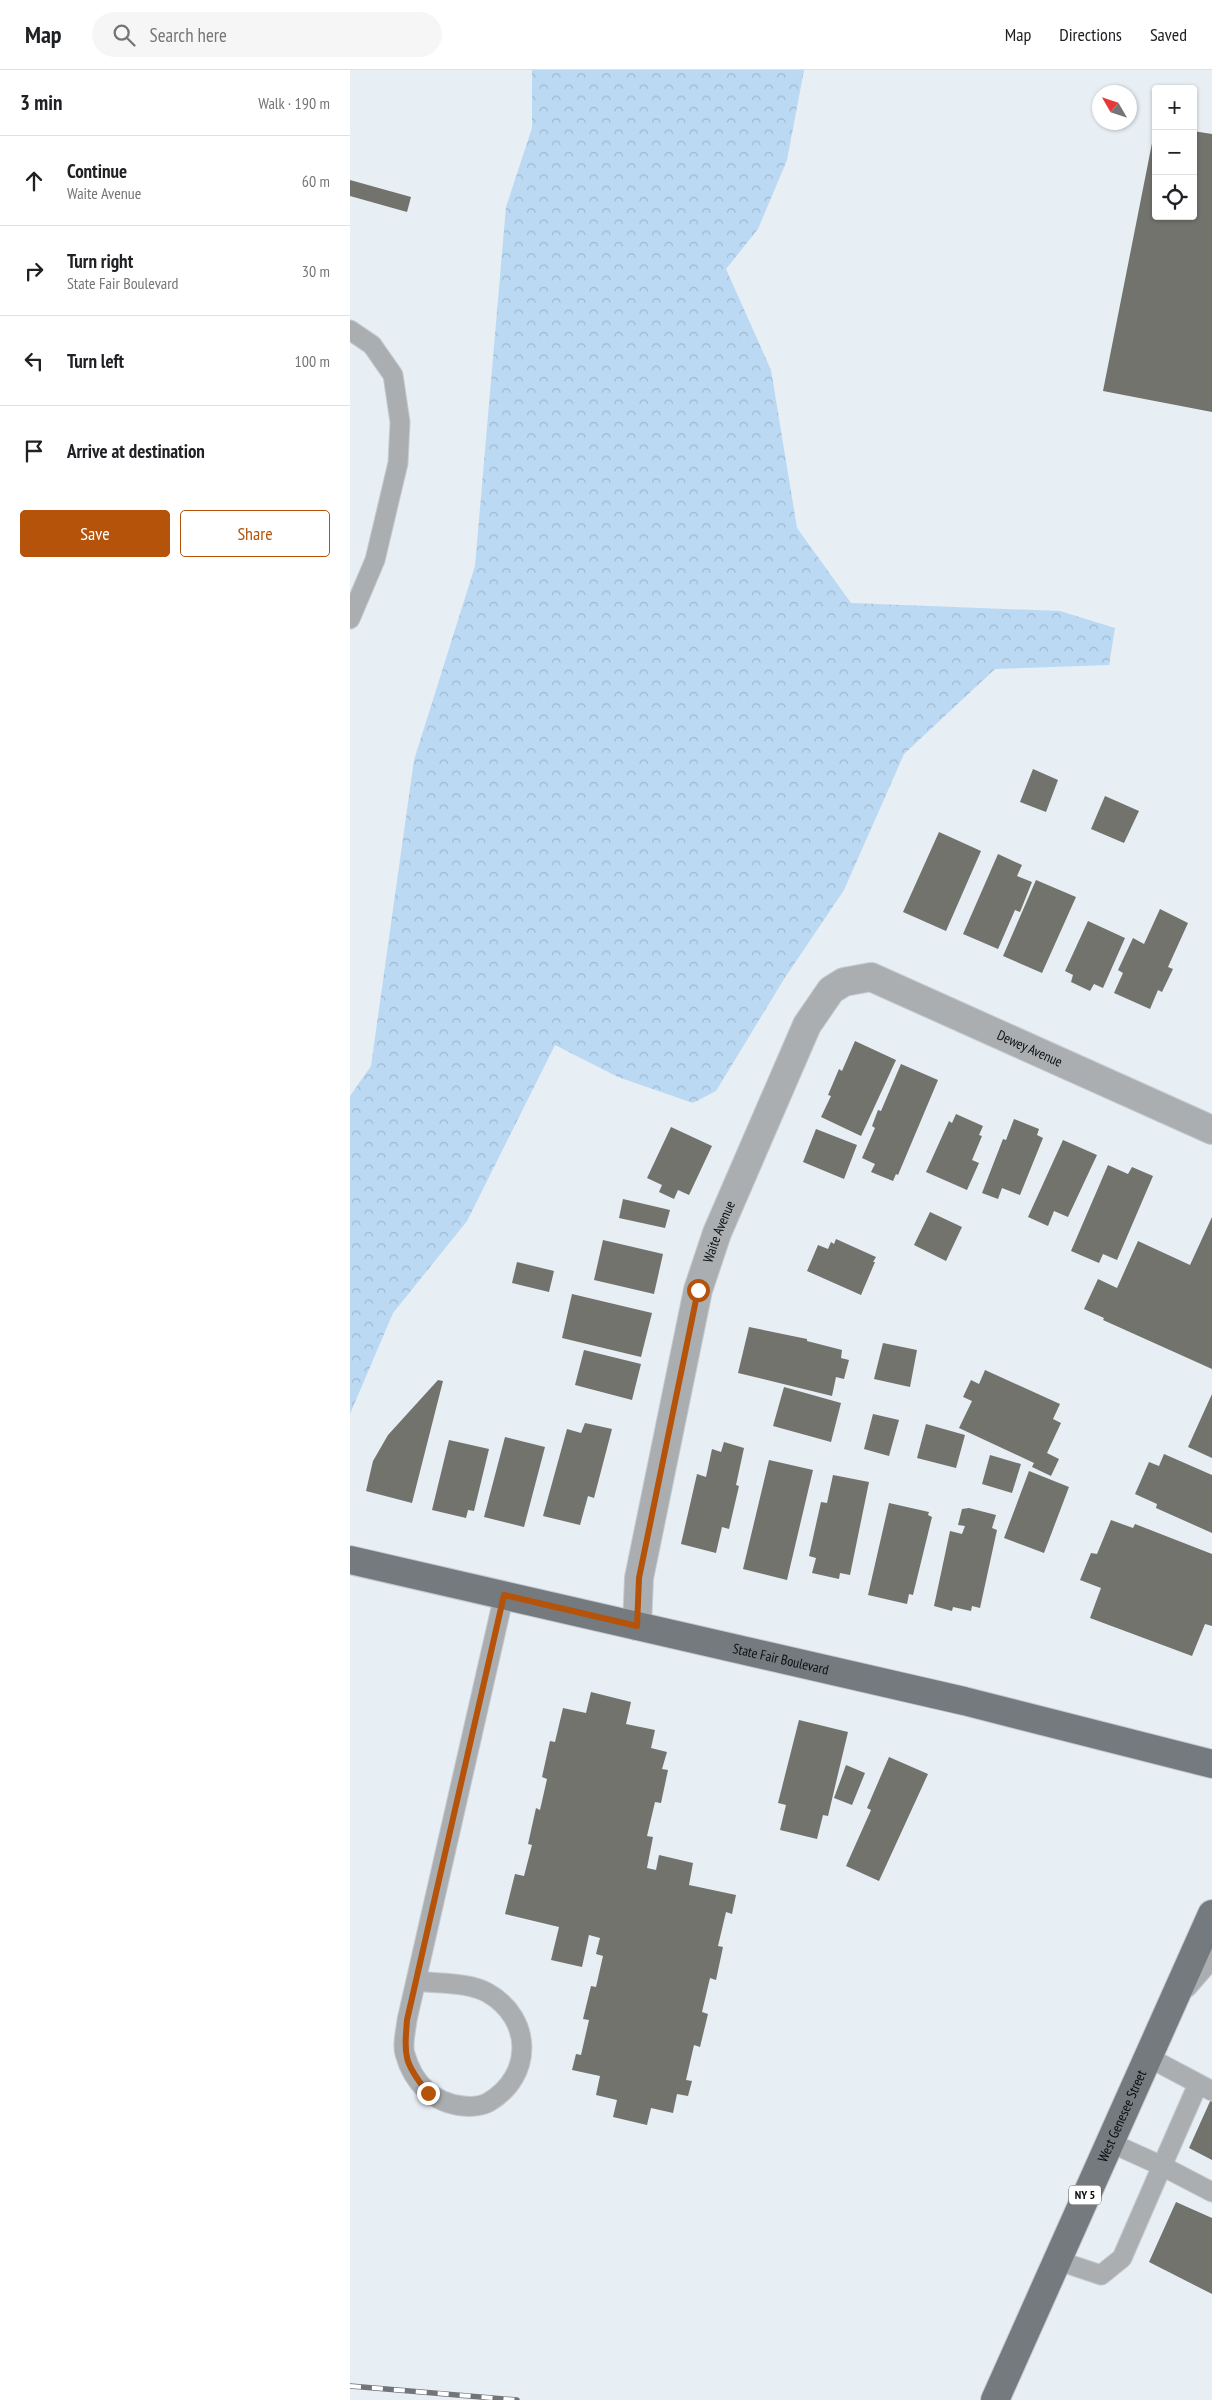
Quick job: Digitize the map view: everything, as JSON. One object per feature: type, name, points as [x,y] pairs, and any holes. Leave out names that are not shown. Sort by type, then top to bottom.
[{"type":"main road","name":"State Fair Boulevard","points":[[350,1560],[964,1701],[1212,1764]]},
{"type":"main road","name":"West Genesee Street","points":[[995,2400],[1212,1914]]},
{"type":"street","name":"Dewey Avenue","points":[[844,982],[872,977],[1212,1130]]},
{"type":"street","name":"Waite Avenue","points":[[637,1626],[639,1578],[698,1290],[717,1233],[807,1024],[831,990],[844,982]]},
{"type":"street","points":[[1178,1990],[1212,1952]]},
{"type":"lane","points":[[350,330],[372,345],[393,376],[400,422],[398,463],[375,560],[350,619]]},
{"type":"lane","points":[[417,1981],[469,1987],[488,1993],[513,2018],[522,2035],[522,2052],[518,2072],[505,2090],[488,2103],[470,2107],[447,2104],[428,2093],[413,2074],[404,2052],[407,2020],[504,1595]]},
{"type":"lane","points":[[1056,2260],[1101,2276],[1122,2258],[1162,2166],[1205,2088],[1148,2057]]},
{"type":"lane","points":[[1109,2142],[1162,2166],[1212,2192]]},
{"type":"green space","points":[[532,70],[804,70],[787,160],[758,229],[726,269],[771,370],[797,528],[851,603],[1060,611],[1115,628],[1109,665],[995,669],[904,754],[844,890],[784,979],[716,1091],[693,1103],[618,1077],[555,1045],[467,1221],[393,1313],[350,1414],[350,1096],[371,1066],[414,760],[475,566],[506,207],[532,128]]},
{"type":"building","points":[[1197,132],[1212,134],[1212,412],[1103,391],[1152,143],[1152,220],[1197,220]]},
{"type":"building","points":[[350,180],[411,197],[407,212],[350,196]]},
{"type":"building","points":[[1033,769],[1058,780],[1046,812],[1020,802]]},
{"type":"building","points":[[1105,796],[1139,811],[1124,843],[1091,829]]},
{"type":"building","points":[[939,832],[981,851],[946,931],[903,912]]},
{"type":"building","points":[[998,854],[1022,865],[1017,876],[1032,882],[1020,912],[1015,910],[998,949],[963,934]]},
{"type":"building","points":[[1036,880],[1076,897],[1042,973],[1003,956]]},
{"type":"building","points":[[1160,909],[1188,923],[1168,967],[1173,969],[1162,992],[1158,990],[1150,1009],[1114,993],[1123,973],[1118,970],[1133,938],[1144,944]]},
{"type":"building","points":[[1088,921],[1125,938],[1103,988],[1094,984],[1090,991],[1071,982],[1073,975],[1065,971]]},
{"type":"building","points":[[855,1041],[896,1060],[861,1136],[821,1117],[831,1096],[828,1095],[839,1069],[842,1071]]},
{"type":"building","points":[[901,1064],[938,1080],[898,1175],[896,1174],[893,1181],[871,1172],[875,1164],[862,1158],[875,1128],[872,1126],[878,1110],[881,1111]]},
{"type":"building","points":[[956,1114],[983,1126],[979,1135],[982,1136],[972,1160],[979,1163],[967,1190],[926,1172],[949,1121],[952,1123]]},
{"type":"building","points":[[1014,1119],[1039,1129],[1037,1135],[1043,1138],[1020,1195],[1002,1188],[998,1199],[982,1193],[1003,1139],[1006,1140]]},
{"type":"building","points":[[671,1127],[712,1146],[689,1195],[678,1190],[674,1199],[659,1192],[662,1185],[647,1178]]},
{"type":"building","points":[[816,1129],[857,1145],[844,1179],[803,1162]]},
{"type":"building","points":[[1063,1140],[1097,1155],[1068,1217],[1054,1211],[1048,1226],[1028,1217]]},
{"type":"building","points":[[1108,1165],[1128,1174],[1132,1167],[1153,1176],[1117,1260],[1103,1254],[1099,1263],[1071,1251]]},
{"type":"building","points":[[623,1199],[670,1210],[665,1228],[619,1218]]},
{"type":"building","points":[[930,1212],[962,1227],[946,1261],[914,1245]]},
{"type":"building","points":[[1212,1217],[1212,1369],[1103,1320],[1104,1318],[1084,1309],[1098,1279],[1117,1288],[1138,1241],[1190,1265]]},
{"type":"building","points":[[836,1239],[876,1257],[861,1295],[807,1271],[818,1245],[828,1249],[831,1242],[834,1244]]},
{"type":"building","points":[[603,1240],[663,1254],[654,1294],[594,1280]]},
{"type":"building","points":[[517,1262],[554,1271],[549,1292],[512,1283]]},
{"type":"building","points":[[572,1294],[652,1313],[641,1357],[562,1338]]},
{"type":"building","points":[[749,1327],[807,1339],[807,1341],[842,1350],[841,1358],[849,1360],[844,1379],[836,1377],[832,1396],[738,1373]]},
{"type":"building","points":[[883,1343],[917,1350],[910,1387],[874,1379]]},
{"type":"building","points":[[584,1350],[641,1364],[632,1400],[575,1385]]},
{"type":"building","points":[[985,1370],[1060,1404],[1053,1419],[1061,1423],[1047,1453],[1059,1459],[1051,1476],[1032,1467],[1034,1463],[959,1428],[972,1401],[963,1397],[971,1380],[979,1384]]},
{"type":"building","points":[[438,1380],[443,1381],[412,1503],[366,1491],[373,1461],[388,1435]]},
{"type":"building","points":[[784,1387],[841,1403],[831,1442],[773,1426]]},
{"type":"building","points":[[1212,1394],[1212,1458],[1188,1447]]},
{"type":"building","points":[[873,1414],[899,1420],[889,1456],[864,1449]]},
{"type":"building","points":[[585,1423],[612,1429],[594,1498],[588,1496],[580,1525],[543,1516],[567,1429],[581,1433]]},
{"type":"building","points":[[926,1424],[965,1435],[956,1468],[917,1458]]},
{"type":"building","points":[[505,1437],[545,1447],[524,1527],[484,1517]]},
{"type":"building","points":[[449,1440],[489,1449],[474,1511],[468,1510],[466,1518],[432,1510]]},
{"type":"building","points":[[724,1442],[744,1448],[736,1485],[739,1486],[729,1529],[722,1527],[716,1553],[681,1544],[697,1474],[706,1477],[712,1449],[721,1452]]},
{"type":"building","points":[[1164,1454],[1212,1475],[1212,1533],[1156,1508],[1157,1504],[1135,1494],[1149,1462],[1159,1466]]},
{"type":"building","points":[[990,1455],[1021,1464],[1012,1493],[982,1484]]},
{"type":"building","points":[[769,1460],[813,1470],[787,1580],[743,1569]]},
{"type":"building","points":[[1029,1471],[1069,1487],[1044,1553],[1004,1538]]},
{"type":"building","points":[[833,1475],[869,1482],[850,1575],[840,1573],[839,1579],[812,1573],[816,1558],[809,1556],[821,1502],[827,1503]]},
{"type":"building","points":[[889,1503],[929,1512],[928,1515],[932,1517],[913,1595],[909,1594],[907,1604],[868,1595]]},
{"type":"building","points":[[969,1508],[996,1515],[992,1528],[997,1530],[980,1608],[972,1606],[971,1611],[953,1607],[952,1611],[934,1606],[950,1531],[962,1534],[965,1526],[958,1525],[962,1509]]},
{"type":"building","points":[[1111,1520],[1133,1528],[1135,1524],[1212,1554],[1212,1626],[1205,1624],[1192,1656],[1090,1618],[1101,1588],[1080,1580],[1091,1553],[1097,1554]]},
{"type":"building","points":[[591,1692],[631,1702],[626,1724],[655,1730],[651,1748],[667,1752],[662,1769],[668,1770],[661,1803],[655,1802],[647,1836],[653,1837],[647,1868],[656,1870],[659,1855],[693,1863],[689,1885],[736,1895],[732,1914],[726,1912],[718,1946],[723,1947],[716,1980],[710,1978],[702,2012],[708,2014],[700,2047],[694,2045],[686,2080],[692,2081],[688,2096],[677,2094],[673,2113],[651,2108],[647,2125],[613,2117],[617,2100],[596,2095],[600,2076],[572,2070],[576,2054],[581,2055],[589,2020],[583,2019],[591,1986],[596,1987],[603,1956],[596,1954],[600,1938],[589,1935],[582,1967],[551,1960],[559,1927],[505,1914],[515,1874],[524,1876],[532,1845],[528,1844],[536,1808],[540,1810],[547,1779],[542,1777],[550,1741],[555,1742],[563,1708],[586,1713]]},
{"type":"building","points":[[799,1720],[848,1732],[828,1816],[823,1815],[817,1839],[780,1830],[786,1805],[778,1803]]},
{"type":"building","points":[[889,1757],[928,1774],[879,1881],[846,1866],[871,1810],[867,1808]]},
{"type":"building","points":[[846,1765],[865,1773],[852,1805],[834,1798]]},
{"type":"building","points":[[1212,2097],[1212,2160],[1189,2148]]},
{"type":"building","points":[[1176,2202],[1212,2218],[1212,2294],[1149,2262]]},
{"type":"railway","points":[[350,2386],[517,2400]]},
{"type":"route","points":[[428,2093],[413,2074],[404,2052],[407,2020],[504,1595],[637,1626],[639,1578],[698,1290]]}]
